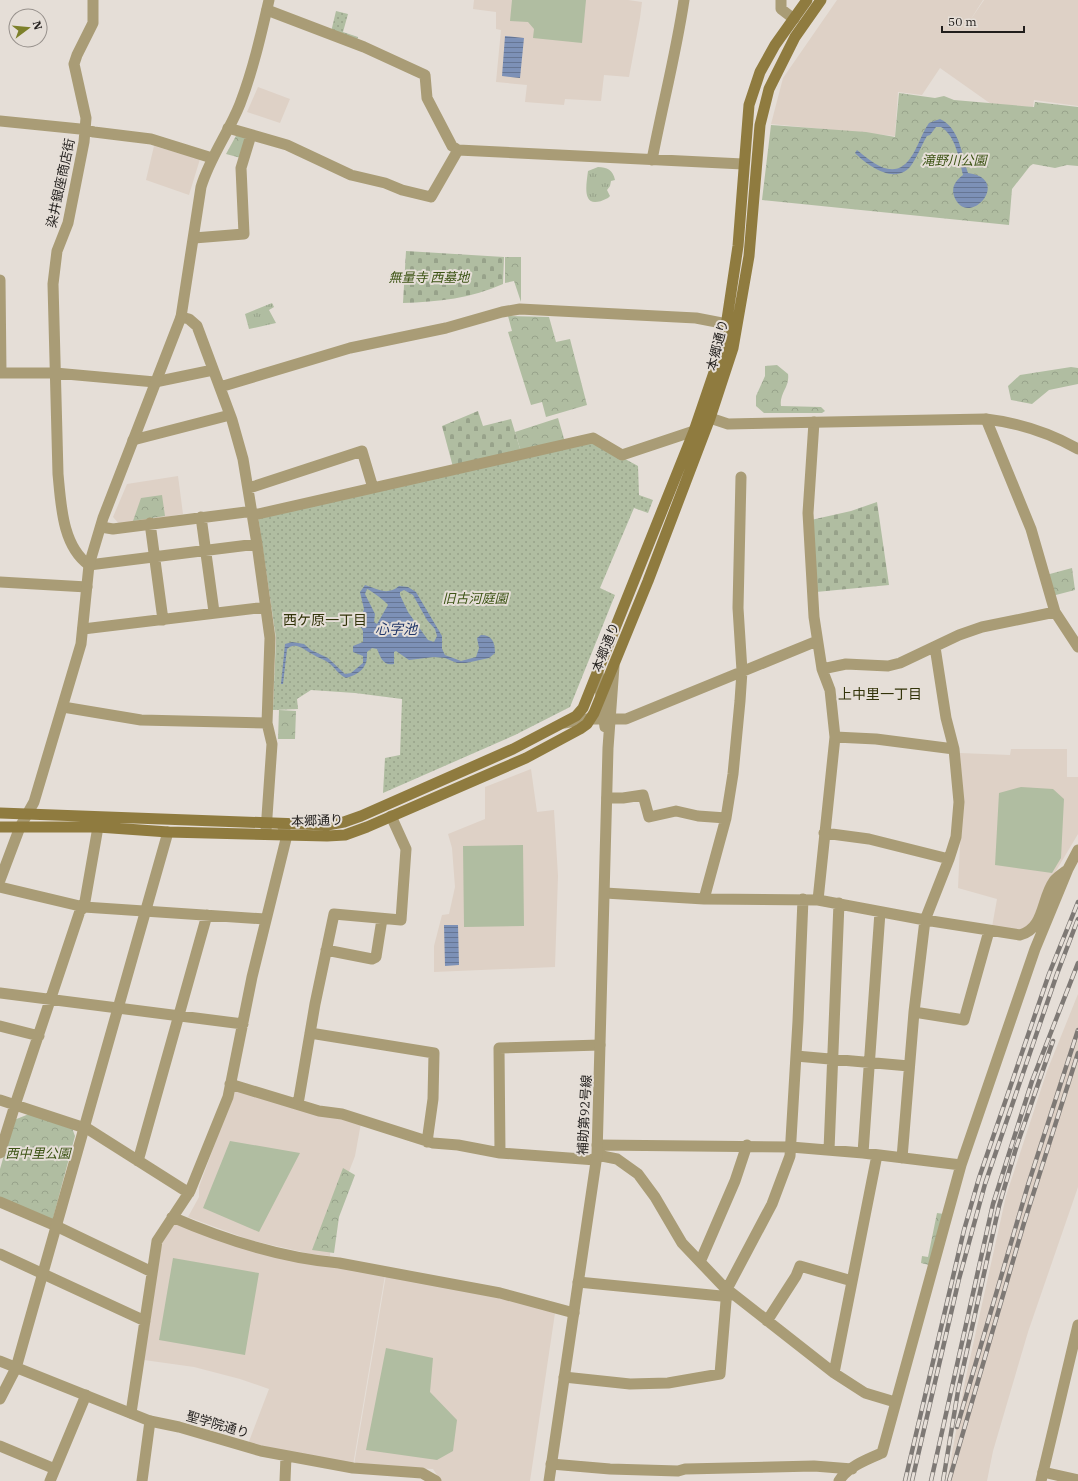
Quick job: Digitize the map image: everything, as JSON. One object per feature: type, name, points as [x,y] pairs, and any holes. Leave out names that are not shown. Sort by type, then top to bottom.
[{"type":"main road","name":"本郷通り","points":[[0,813],[327,825],[353,819],[513,749],[560,725],[580,712],[598,672],[694,431],[705,417],[723,346],[738,246],[743,164],[749,105],[760,72],[775,45],[807,0]]},
{"type":"main road","name":"本郷通り","points":[[0,827],[98,827],[168,832],[266,835],[327,836],[345,834],[391,816],[526,758],[573,733],[590,719],[614,662],[705,417],[733,348],[748,256],[760,125],[769,89],[795,37],[821,0]]},
{"type":"street","name":"染井銀座商店街","points":[[89,565],[80,558],[72,547],[61,505],[56,448],[53,284],[57,251],[72,208],[85,130],[86,118],[74,64],[93,23],[93,0]]},
{"type":"street","points":[[652,160],[661,109],[676,48],[684,0]]},
{"type":"street","points":[[781,0],[781,9],[794,19]]},
{"type":"street","points":[[0,880],[20,827],[29,814],[34,802],[63,707],[81,644],[89,565],[101,527],[181,317],[201,187],[206,170],[240,105],[250,77],[268,5],[364,46],[425,75],[427,98],[452,146],[458,150],[743,164]]},
{"type":"street","points":[[0,121],[151,139],[212,158]]},
{"type":"street","points":[[228,128],[287,145],[350,175],[431,197],[458,150]]},
{"type":"street","points":[[194,238],[244,234],[241,168],[251,134]]},
{"type":"street","points":[[0,280],[1,373],[55,372],[155,382],[213,370]]},
{"type":"street","points":[[220,388],[300,362],[350,348],[365,346],[520,309],[696,318],[727,324]]},
{"type":"street","points":[[181,317],[189,319],[197,326],[230,415],[243,459],[253,512],[270,638],[267,723],[272,744],[266,835]]},
{"type":"street","points":[[133,440],[230,415]]},
{"type":"street","points":[[705,417],[728,424],[986,419],[1014,423],[1041,430],[1078,449]]},
{"type":"street","points":[[986,419],[1031,529],[1055,612],[1078,647]]},
{"type":"street","points":[[814,422],[808,513],[814,617],[822,669],[830,690],[835,737],[818,900]]},
{"type":"street","points":[[101,527],[113,529],[201,517],[253,512],[258,514],[593,438],[622,455],[694,431]]},
{"type":"street","points":[[249,488],[362,451],[373,488]]},
{"type":"street","points":[[704,899],[726,818],[733,774],[742,671],[738,608],[741,477]]},
{"type":"street","points":[[201,517],[214,612]]},
{"type":"street","points":[[150,523],[163,620]]},
{"type":"street","points":[[89,565],[258,544]]},
{"type":"street","points":[[0,582],[87,587]]},
{"type":"street","points":[[83,629],[266,606]]},
{"type":"street","points":[[822,669],[846,664],[888,666],[900,663],[959,635],[982,627],[1055,612]]},
{"type":"street","points":[[560,725],[590,719],[622,720],[632,717],[817,641]]},
{"type":"street","points":[[902,1158],[914,1012],[925,920],[956,837],[958,802],[954,749],[946,718],[935,647]]},
{"type":"street","name":"補助第92号線","points":[[549,1481],[597,1154],[607,798],[607,720],[614,662]]},
{"type":"street","name":"補助第92号線","points":[[598,672],[600,697],[607,720]]},
{"type":"street","points":[[63,707],[141,720],[267,723]]},
{"type":"street","points":[[573,733],[590,724],[607,720]]},
{"type":"street","points":[[835,737],[876,739],[954,749]]},
{"type":"street","points":[[607,798],[623,798],[644,795],[649,817],[676,811],[698,816],[726,818]]},
{"type":"street","points":[[298,1104],[310,1033],[334,914],[401,920],[406,849],[391,816]]},
{"type":"street","points":[[131,1413],[157,1241],[189,1193],[228,1097],[265,919],[286,835],[280,824]]},
{"type":"street","points":[[0,1154],[80,911],[84,907],[98,827]]},
{"type":"street","points":[[0,1399],[16,1368],[168,832]]},
{"type":"street","points":[[824,832],[869,838],[949,859]]},
{"type":"street","points":[[839,1481],[842,1476],[852,1469],[882,1453],[895,1402],[927,1294],[961,1165],[1035,949],[1068,869],[1078,850]]},
{"type":"street","points":[[604,893],[704,899],[818,900],[925,920],[1020,935],[1031,931],[1036,924],[1054,882],[1068,869]]},
{"type":"street","points":[[0,887],[84,907],[265,919]]},
{"type":"street","points":[[564,1377],[630,1384],[668,1383],[720,1374],[729,1293],[772,1204],[790,1156],[803,899]]},
{"type":"street","points":[[829,1150],[839,903]]},
{"type":"street","points":[[863,1153],[880,912]]},
{"type":"street","points":[[138,1161],[207,915]]},
{"type":"street","points":[[326,950],[372,959],[376,957],[382,919]]},
{"type":"street","points":[[914,1012],[964,1020],[989,931]]},
{"type":"street","points":[[0,992],[118,1009],[243,1024]]},
{"type":"street","points":[[0,1026],[39,1036]]},
{"type":"street","points":[[310,1033],[434,1053],[433,1099],[427,1142]]},
{"type":"street","points":[[500,1153],[499,1048],[600,1045]]},
{"type":"street","points":[[796,1056],[909,1066]]},
{"type":"street","points":[[230,1084],[319,1111],[342,1114],[427,1142],[500,1153],[597,1154],[748,1145],[863,1153],[961,1165]]},
{"type":"street","points":[[0,1100],[84,1128],[189,1193]]},
{"type":"street","points":[[700,1262],[735,1181],[748,1145]]},
{"type":"street","points":[[597,1154],[618,1159],[638,1174],[655,1197],[682,1244],[729,1293],[834,1373],[865,1393],[895,1402]]},
{"type":"street","points":[[834,1373],[877,1155]]},
{"type":"street","points":[[0,1202],[56,1226],[152,1272]]},
{"type":"street","points":[[172,1217],[257,1248],[316,1261],[339,1263],[484,1290],[574,1313]]},
{"type":"street","points":[[0,1254],[145,1322]]},
{"type":"street","points":[[767,1321],[796,1276],[800,1266],[852,1281]]},
{"type":"street","points":[[578,1282],[729,1293]]},
{"type":"street","points":[[1078,1325],[1042,1476],[1078,1480]]},
{"type":"street","name":"聖学院通り","points":[[0,1361],[150,1421],[179,1427],[260,1451],[353,1468],[422,1473],[436,1481]]},
{"type":"street","points":[[50,1481],[86,1396]]},
{"type":"street","points":[[142,1481],[150,1421]]},
{"type":"street","points":[[0,1446],[55,1469]]},
{"type":"street","points":[[285,1481],[286,1456]]},
{"type":"street","points":[[551,1464],[610,1469],[678,1471],[684,1469],[806,1466],[852,1469]]},
{"type":"shaded area","points":[[474,0],[628,0],[642,2],[629,77],[604,75],[601,101],[565,99],[564,105],[525,102],[527,85],[496,82],[501,30],[496,29],[496,12],[473,9]]},
{"type":"shaded area","points":[[837,0],[983,0],[969,22],[984,0],[1078,0],[1078,106],[1034,100],[1033,107],[991,104],[940,68],[922,95],[898,92],[895,136],[771,124],[783,78]]},
{"type":"shaded area","points":[[258,87],[290,99],[280,123],[247,112]]},
{"type":"shaded area","points":[[154,146],[200,159],[189,195],[146,180]]},
{"type":"shaded area","points":[[178,476],[183,514],[120,525],[113,517],[127,484]]},
{"type":"shaded area","points":[[1011,749],[1067,749],[1067,777],[1078,777],[1078,834],[1053,876],[1033,923],[1026,929],[1016,931],[992,927],[997,899],[958,888],[962,802],[960,753],[1010,755]]},
{"type":"shaded area","points":[[531,769],[537,812],[554,810],[558,876],[555,967],[434,972],[434,946],[442,915],[449,914],[455,887],[452,848],[448,834],[485,819],[485,787]]},
{"type":"shaded area","points":[[1078,994],[1078,1187],[1028,1332],[993,1451],[987,1481],[947,1481],[965,1381],[1006,1196],[1047,1071]]},
{"type":"shaded area","points":[[235,1089],[361,1123],[355,1156],[332,1216],[330,1256],[311,1254],[250,1240],[188,1217],[199,1197],[199,1187]]},
{"type":"shaded area","points":[[176,1222],[385,1275],[353,1465],[248,1444],[269,1389],[240,1379],[194,1367],[144,1360],[162,1242]]},
{"type":"shaded area","points":[[386,1275],[489,1293],[555,1313],[530,1481],[441,1481],[433,1469],[354,1465]]},
{"type":"green space","points":[[512,0],[586,0],[582,43],[533,38],[534,29],[528,22],[510,21]]},
{"type":"green space","points":[[336,11],[348,14],[343,32],[358,37],[356,42],[331,32]]},
{"type":"green space","name":"滝野川公園","points":[[899,93],[935,98],[944,96],[954,100],[1034,107],[1035,102],[1078,107],[1078,166],[1067,165],[1055,168],[1033,164],[1030,166],[1012,189],[1009,225],[762,200],[771,125],[866,132],[895,137]]},
{"type":"green space","points":[[237,134],[247,137],[241,158],[226,154]]},
{"type":"green space","points":[[598,167],[609,170],[613,174],[615,180],[611,181],[607,190],[610,196],[608,198],[599,202],[593,202],[589,200],[587,196],[586,184],[588,171]]},
{"type":"green space","name":"無量寺 西墓地","points":[[406,251],[504,257],[503,284],[467,296],[429,302],[403,303]]},
{"type":"green space","points":[[505,257],[521,257],[521,302],[514,281],[505,283]]},
{"type":"green space","points":[[272,303],[274,307],[269,310],[276,323],[249,329],[245,314]]},
{"type":"green space","points":[[508,316],[549,317],[556,342],[570,339],[587,405],[546,417],[542,402],[531,405],[508,332],[512,331]]},
{"type":"green space","points":[[777,365],[788,374],[781,406],[821,407],[825,411],[822,413],[764,413],[756,406],[756,396],[765,376],[765,366]]},
{"type":"green space","points":[[1071,367],[1078,368],[1078,384],[1049,390],[1032,404],[1011,400],[1008,386],[1020,375]]},
{"type":"green space","points":[[478,411],[483,426],[511,419],[521,452],[453,467],[442,426]]},
{"type":"green space","points":[[558,418],[565,442],[521,452],[515,432]]},
{"type":"green space","name":"旧古河庭園","points":[[592,441],[638,466],[639,495],[653,500],[648,513],[634,508],[600,588],[615,595],[570,707],[515,735],[383,793],[385,758],[400,755],[402,699],[355,693],[311,690],[297,699],[298,709],[273,710],[276,638],[258,516]]},
{"type":"green space","points":[[162,495],[165,516],[133,521],[141,498]]},
{"type":"green space","points":[[877,502],[889,585],[816,592],[811,520],[851,511]]},
{"type":"green space","points":[[1072,568],[1075,590],[1052,596],[1046,575]]},
{"type":"green space","points":[[279,710],[296,711],[295,739],[278,739]]},
{"type":"green space","points":[[1021,787],[1053,789],[1064,799],[1061,858],[1052,873],[995,865],[999,793]]},
{"type":"green space","points":[[523,845],[524,926],[464,927],[463,846]]},
{"type":"green space","name":"西中里公園","points":[[29,1114],[72,1128],[75,1136],[52,1222],[0,1199],[0,1169],[14,1120]]},
{"type":"green space","points":[[230,1141],[300,1153],[259,1232],[203,1208]]},
{"type":"green space","points":[[343,1168],[355,1175],[339,1217],[334,1253],[312,1250]]},
{"type":"green space","points":[[937,1213],[944,1214],[929,1265],[921,1263],[922,1256],[928,1257]]},
{"type":"green space","points":[[173,1258],[259,1273],[245,1355],[159,1340]]},
{"type":"green space","points":[[386,1348],[433,1358],[430,1392],[457,1420],[453,1451],[437,1460],[366,1450]]},
{"type":"water","points":[[505,36],[524,38],[520,78],[502,76]]},
{"type":"water","points":[[940,119],[952,128],[956,135],[962,150],[968,173],[981,177],[987,184],[987,192],[983,200],[976,206],[968,208],[960,205],[954,196],[953,190],[955,184],[963,175],[953,142],[946,131],[941,127],[936,127],[930,135],[927,136],[910,167],[904,172],[889,174],[881,171],[866,163],[855,153],[857,150],[879,166],[893,169],[900,167],[907,163],[913,154],[929,123]]},
{"type":"water","name":"心字池","points":[[365,585],[382,591],[390,591],[399,586],[408,587],[416,592],[442,636],[442,649],[445,655],[461,661],[476,657],[479,648],[477,638],[481,635],[488,636],[492,640],[495,653],[489,658],[466,663],[457,663],[445,658],[434,657],[409,660],[396,651],[394,652],[394,664],[387,664],[383,661],[377,649],[372,648],[367,652],[366,662],[362,670],[346,678],[327,662],[300,647],[294,646],[287,649],[283,684],[281,684],[285,644],[292,642],[304,644],[311,650],[328,658],[345,674],[351,673],[363,663],[363,656],[353,652],[353,646],[363,642],[363,631],[359,624],[364,609],[360,592]],"holes":[[[367,589],[388,605],[377,624],[374,622],[375,614],[365,594]],[[404,590],[413,595],[427,620],[435,629],[437,636],[434,642],[428,640],[408,612],[400,595],[400,592]]]},
{"type":"water","points":[[444,925],[458,925],[459,965],[445,966]]},
{"type":"railway","points":[[905,1481],[964,1230],[979,1178],[1049,974],[1078,902]]},
{"type":"railway","points":[[912,1481],[959,1279],[985,1184],[1057,974],[1078,919]]},
{"type":"railway","points":[[931,1481],[993,1204],[1032,1081],[1078,963]]},
{"type":"railway","points":[[957,1427],[1028,1185],[1078,1030]]},
{"type":"railway","points":[[943,1481],[958,1391],[999,1206],[1017,1145],[1053,1041]]},
{"type":"railway","points":[[949,1481],[1024,1223],[1078,1053]]},
{"type":"district","name":"西ケ原一丁目","points":[[325,620]]},
{"type":"district","name":"上中里一丁目","points":[[880,694]]}]
